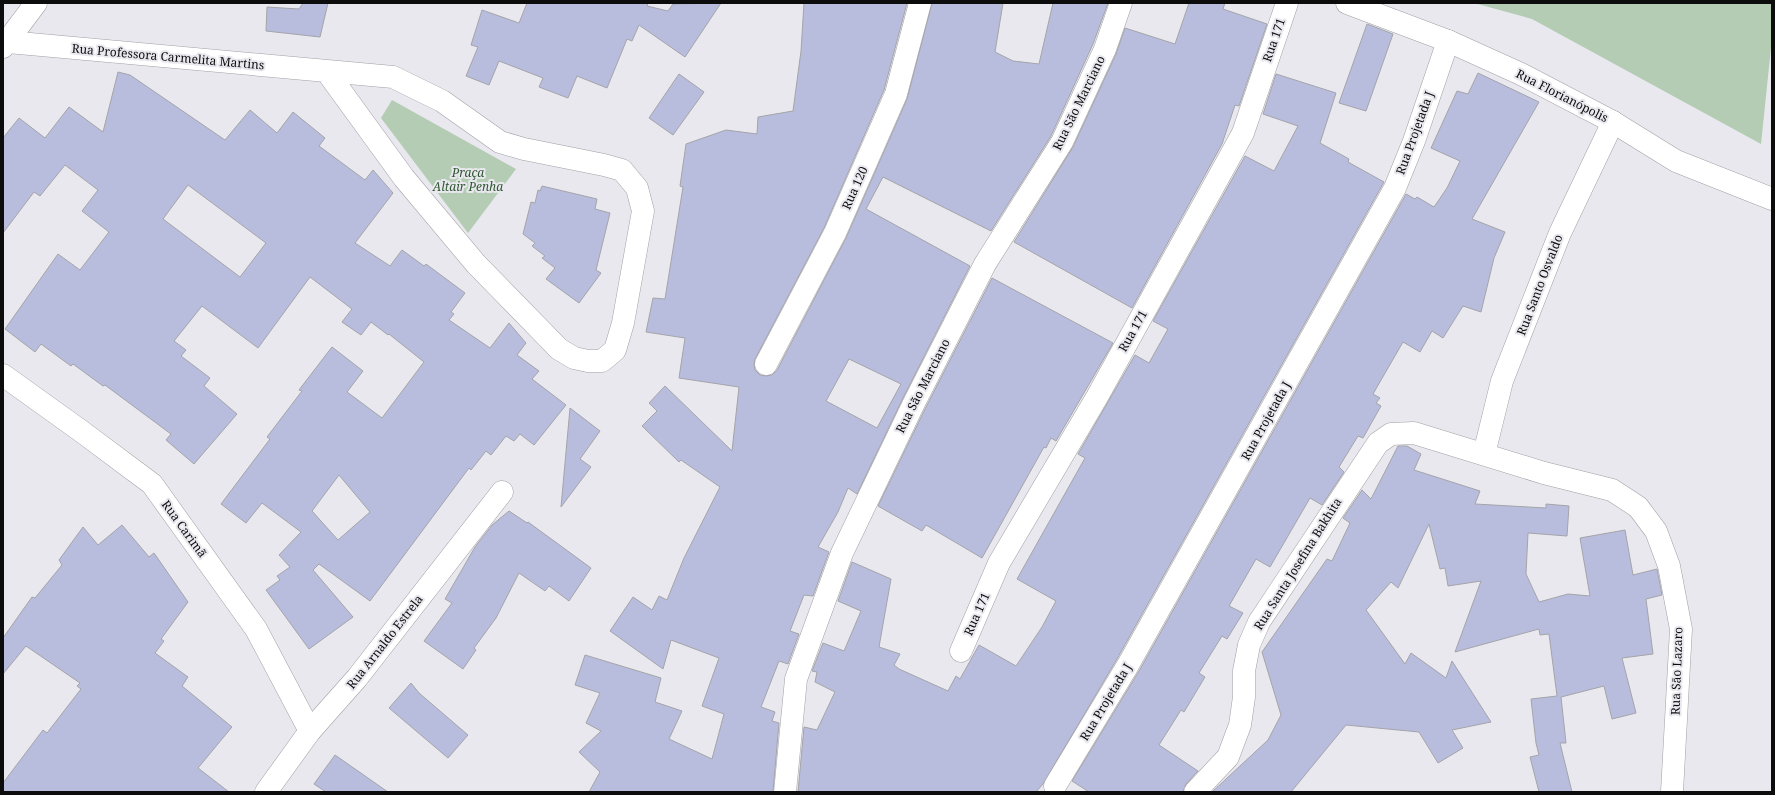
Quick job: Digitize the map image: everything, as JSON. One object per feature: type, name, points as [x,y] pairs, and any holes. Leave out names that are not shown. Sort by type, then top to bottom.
[{"type":"street","points":[[5,44],[36,3]]},
{"type":"street","name":"Rua 120","points":[[766,364],[835,233],[896,94],[920,3]]},
{"type":"street","name":"Rua São Marciano","points":[[785,792],[796,679],[842,553],[914,403],[985,264],[1062,142],[1105,49],[1121,3]]},
{"type":"street","name":"Rua 171","points":[[960,651],[1000,563],[1097,397],[1243,133],[1287,3]]},
{"type":"street","name":"Rua Florianópolis","points":[[1347,3],[1448,41],[1521,74],[1613,122],[1676,161],[1772,199]]},
{"type":"street","name":"Rua Projetada J","points":[[1055,786],[1128,665],[1395,188],[1414,141],[1448,41]]},
{"type":"street","name":"Rua Professora Carmelita Martins","points":[[5,44],[393,77],[442,101],[500,142],[524,149],[622,170],[637,188],[643,211],[623,323],[616,350],[602,361],[588,361],[574,358],[559,349],[476,264],[404,178],[327,72]]},
{"type":"street","name":"Rua Santo Osvaldo","points":[[1484,454],[1502,381],[1554,248],[1613,122]]},
{"type":"street","name":"Rua Carimã","points":[[3,375],[152,484],[256,629],[310,731]]},
{"type":"street","name":"Rua Santa Josefina Bakhita","points":[[1195,792],[1228,757],[1240,725],[1244,697],[1244,671],[1249,645],[1259,622],[1338,501],[1378,443],[1391,434],[1414,433],[1484,454]]},
{"type":"street","name":"Rua Sāo Lazaro","points":[[1484,454],[1544,473],[1612,490],[1638,507],[1656,531],[1669,566],[1681,629],[1672,792]]},
{"type":"street","name":"Rua Arnaldo Estrela","points":[[266,792],[310,731],[357,678],[502,492]]},
{"type":"green space","points":[[1474,3],[1772,3],[1772,38],[1761,144],[1532,19]]},
{"type":"green space","name":"Praça Altair Penha","points":[[392,100],[516,169],[468,233],[381,118]]},
{"type":"building","points":[[303,3],[328,3],[320,37],[266,31],[267,7],[299,9]]},
{"type":"building","points":[[527,3],[648,3],[647,6],[668,11],[673,4],[721,3],[685,57],[639,25],[632,41],[627,39],[607,88],[577,76],[568,98],[539,87],[543,78],[499,61],[489,85],[466,76],[478,47],[471,45],[482,10],[519,23]]},
{"type":"building","points":[[804,3],[907,3],[884,90],[824,228],[755,359],[755,370],[760,375],[766,376],[772,375],[777,370],[846,238],[907,99],[932,3],[1003,3],[995,52],[1013,61],[1039,64],[1053,3],[1108,3],[1093,44],[1051,136],[991,231],[883,177],[866,209],[970,266],[903,398],[857,494],[848,488],[838,512],[818,547],[829,552],[813,596],[804,595],[790,631],[799,634],[788,664],[779,661],[761,707],[775,712],[772,721],[779,723],[773,792],[589,792],[600,772],[579,752],[601,731],[586,723],[600,693],[575,685],[585,655],[661,678],[655,702],[682,711],[669,739],[712,759],[724,714],[702,706],[719,658],[671,640],[663,669],[610,631],[633,597],[652,610],[659,596],[667,600],[684,558],[720,487],[681,460],[679,462],[642,426],[657,411],[649,403],[665,386],[732,451],[739,387],[679,378],[685,338],[646,332],[653,298],[665,299],[683,187],[680,186],[686,144],[726,130],[757,134],[758,117],[793,111],[801,51]],"holes":[[[849,359],[901,384],[877,428],[826,401]]]},
{"type":"building","points":[[1189,3],[1225,3],[1223,9],[1267,24],[1239,106],[1235,105],[1222,144],[1132,308],[1014,242],[1073,147],[1116,54],[1125,28],[1175,44]]},
{"type":"building","points":[[1367,24],[1393,34],[1366,111],[1339,103]]},
{"type":"building","points":[[118,72],[130,75],[225,140],[250,110],[277,133],[293,112],[325,138],[319,146],[365,180],[373,170],[393,193],[355,243],[390,266],[402,250],[424,266],[426,264],[465,293],[451,312],[454,314],[449,320],[490,348],[509,323],[526,343],[517,355],[539,371],[532,379],[566,405],[534,445],[520,434],[514,441],[506,436],[491,455],[486,451],[471,470],[469,468],[370,601],[319,564],[313,570],[353,617],[309,649],[266,590],[280,580],[277,576],[290,567],[279,555],[301,532],[262,503],[246,523],[221,504],[270,439],[267,437],[302,391],[299,390],[332,347],[363,371],[347,392],[382,418],[424,362],[389,334],[388,335],[371,322],[361,335],[342,322],[352,309],[310,277],[258,348],[202,306],[174,341],[186,350],[181,356],[210,378],[204,386],[237,414],[194,464],[166,440],[171,434],[105,385],[103,386],[73,364],[71,366],[41,344],[35,352],[5,329],[58,254],[80,270],[109,232],[82,211],[98,190],[65,165],[40,196],[34,192],[3,233],[3,138],[19,118],[45,138],[69,107],[103,132]],"holes":[[[188,185],[266,243],[240,277],[163,219]],[[339,475],[370,512],[338,540],[312,511]]]},
{"type":"building","points":[[1478,73],[1539,102],[1472,219],[1505,232],[1494,258],[1481,312],[1463,306],[1443,338],[1432,331],[1420,352],[1403,342],[1373,394],[1380,398],[1376,403],[1381,406],[1363,438],[1358,436],[1339,467],[1344,472],[1322,505],[1310,498],[1270,567],[1256,559],[1229,606],[1243,613],[1227,639],[1222,636],[1199,673],[1205,677],[1184,712],[1181,710],[1159,745],[1198,771],[1186,784],[1183,792],[1089,792],[1072,781],[1139,671],[1406,194],[1415,199],[1417,197],[1434,207],[1447,188],[1460,161],[1431,148],[1457,91],[1468,94]]},
{"type":"building","points":[[679,74],[704,92],[673,135],[649,118]]},
{"type":"building","points":[[1276,74],[1336,93],[1320,143],[1349,159],[1348,162],[1384,182],[1117,659],[1043,784],[1036,792],[798,792],[804,727],[817,730],[835,692],[815,682],[817,672],[812,671],[823,643],[844,651],[861,611],[838,601],[852,562],[891,579],[879,647],[900,654],[894,665],[899,669],[948,691],[956,676],[960,679],[979,645],[1016,666],[1042,627],[1056,601],[1017,579],[1085,458],[1078,454],[1135,355],[1149,363],[1168,329],[1153,321],[1245,156],[1274,171],[1298,126],[1263,114]]},
{"type":"building","points":[[542,186],[597,199],[595,209],[610,213],[596,270],[601,273],[579,303],[546,279],[555,268],[542,258],[545,256],[532,246],[535,243],[523,234],[531,202],[535,203],[538,190],[540,191]]},
{"type":"building","points":[[992,278],[1113,343],[1056,441],[1051,438],[1046,448],[1044,447],[982,558],[926,525],[922,531],[878,506],[925,409]]},
{"type":"building","points":[[570,408],[600,431],[580,459],[591,467],[561,507]]},
{"type":"building","points":[[1398,446],[1407,446],[1421,454],[1414,470],[1480,491],[1475,504],[1546,508],[1546,504],[1569,506],[1567,536],[1528,533],[1526,574],[1539,602],[1568,594],[1590,596],[1580,538],[1625,530],[1633,575],[1657,569],[1662,595],[1646,599],[1653,654],[1622,658],[1636,713],[1612,719],[1604,686],[1561,697],[1566,743],[1560,743],[1572,792],[1539,792],[1530,757],[1539,755],[1536,743],[1531,699],[1557,696],[1549,634],[1540,635],[1539,629],[1455,652],[1481,581],[1448,586],[1445,568],[1440,569],[1429,524],[1398,588],[1391,582],[1366,610],[1405,664],[1411,653],[1446,678],[1452,661],[1491,722],[1452,730],[1463,748],[1438,763],[1419,732],[1346,725],[1291,792],[1212,792],[1268,740],[1281,715],[1262,652],[1327,559],[1332,561],[1350,523],[1343,518],[1362,490],[1371,499]]},
{"type":"building","points":[[509,511],[527,523],[528,522],[591,568],[569,601],[549,586],[545,591],[519,573],[496,618],[474,648],[476,650],[463,669],[424,641],[452,603],[445,599],[475,547],[492,525]]},
{"type":"building","points":[[122,525],[149,557],[154,553],[188,602],[161,639],[164,641],[155,653],[188,677],[182,686],[232,727],[198,768],[229,792],[3,792],[3,783],[43,730],[47,733],[81,689],[77,686],[80,683],[26,646],[3,674],[3,638],[32,597],[35,598],[62,565],[59,560],[83,527],[98,545]]},
{"type":"building","points":[[411,683],[419,693],[468,735],[448,758],[389,708]]},
{"type":"building","points":[[335,755],[388,792],[326,792],[314,784]]}]
